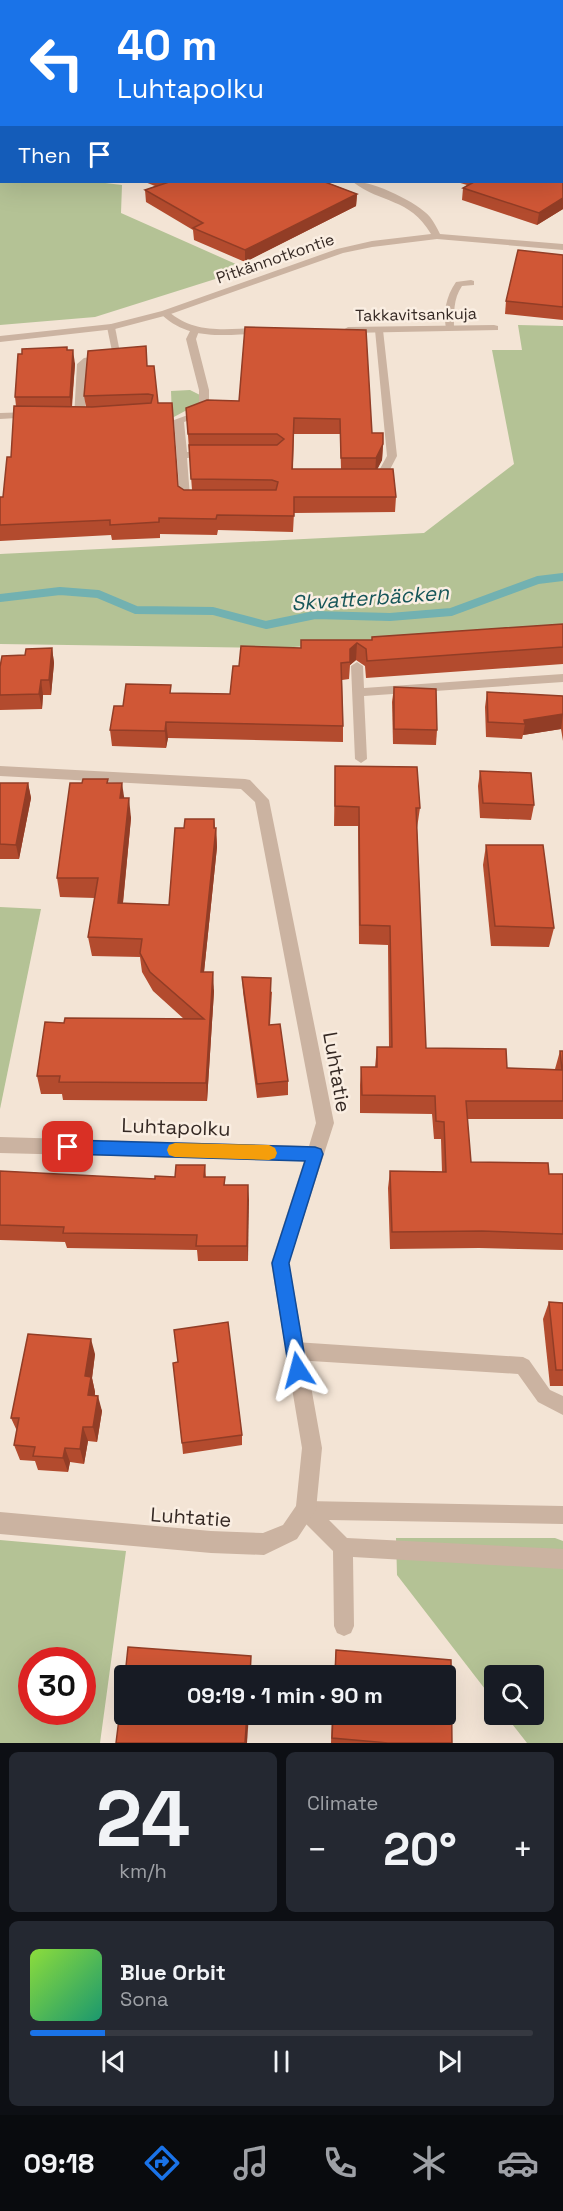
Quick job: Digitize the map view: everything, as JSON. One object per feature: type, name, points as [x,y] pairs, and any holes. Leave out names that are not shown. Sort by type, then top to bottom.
[{"type":"street","points":[[359,183],[408,204],[426,218],[436,236]]},
{"type":"street","name":"Pitkännotkontie","points":[[0,339],[111,327],[165,313],[340,251],[372,244],[436,236],[563,247]]},
{"type":"street","points":[[165,313],[175,322],[194,332],[274,331]]},
{"type":"street","name":"Takkavitsankuja","points":[[341,330],[494,328]]},
{"type":"street","name":"Luhtatie","points":[[0,771],[245,784],[262,800],[325,1123],[280,1263],[312,1448],[306,1510],[290,1532],[264,1544],[211,1542],[0,1523]]},
{"type":"street","name":"Luhtapolku","points":[[0,1145],[315,1154]]},
{"type":"lane","points":[[450,329],[448,311],[454,289],[459,284],[471,283]]},
{"type":"lane","points":[[61,416],[81,416],[82,364],[87,360],[124,356],[111,327]]},
{"type":"lane","points":[[369,479],[380,479],[393,456],[379,330]]},
{"type":"lane","points":[[194,332],[191,339],[204,390],[204,413],[179,420],[185,500],[207,500]]},
{"type":"lane","points":[[0,416],[43,415]]},
{"type":"lane","points":[[182,455],[217,455]]},
{"type":"lane","points":[[357,666],[361,759]]},
{"type":"lane","points":[[358,692],[563,678]]},
{"type":"lane","points":[[459,685],[488,696]]},
{"type":"lane","points":[[295,1351],[523,1366],[544,1396],[563,1406]]},
{"type":"lane","points":[[306,1510],[563,1515]]},
{"type":"lane","points":[[306,1510],[343,1547],[563,1559]]},
{"type":"lane","points":[[343,1547],[344,1626]]},
{"type":"green space","points":[[0,183],[122,185],[121,213],[247,269],[95,317],[0,325]]},
{"type":"green space","points":[[518,325],[563,326],[563,626],[281,648],[0,644],[0,554],[424,533],[514,464],[492,350],[522,350]]},
{"type":"green space","points":[[190,390],[200,395],[200,403],[172,418],[171,391]]},
{"type":"green space","points":[[0,907],[41,909],[0,1109]]},
{"type":"green space","points":[[396,1538],[555,1538],[563,1541],[563,1743],[527,1743],[513,1725],[544,1725],[544,1665],[484,1665],[484,1688],[397,1575]]},
{"type":"green space","points":[[0,1540],[126,1551],[100,1743],[0,1743]]},
{"type":"building","points":[[166,183],[328,183],[357,194],[245,250],[193,228],[203,223],[145,190]]},
{"type":"building","points":[[472,183],[563,183],[563,198],[539,213],[463,188]]},
{"type":"building","points":[[518,250],[563,255],[563,307],[506,301]]},
{"type":"building","points":[[245,327],[366,330],[372,433],[383,433],[383,444],[376,458],[341,458],[340,419],[294,418],[292,469],[393,469],[396,497],[294,497],[294,516],[217,515],[216,519],[159,518],[159,522],[110,525],[110,520],[0,525],[0,497],[3,497],[7,457],[11,457],[14,406],[92,407],[151,403],[153,395],[148,394],[84,396],[88,351],[146,346],[147,366],[154,366],[158,403],[172,403],[178,486],[184,490],[276,490],[278,482],[272,480],[191,479],[189,445],[277,445],[284,439],[277,434],[188,434],[186,408],[207,400],[239,401]]},
{"type":"building","points":[[67,347],[67,350],[73,350],[70,397],[15,397],[18,354],[22,354],[22,349]]},
{"type":"building","points":[[563,624],[563,647],[367,661],[366,649],[357,643],[350,649],[350,662],[341,663],[343,726],[166,722],[165,731],[110,730],[114,706],[123,706],[126,684],[171,685],[170,693],[230,694],[233,666],[239,666],[241,646],[301,648],[301,640],[372,640],[372,637]]},
{"type":"building","points":[[52,648],[49,680],[41,680],[39,694],[0,695],[2,656],[25,655],[26,649]]},
{"type":"building","points":[[394,687],[436,689],[437,730],[394,729]]},
{"type":"building","points":[[487,692],[563,696],[563,714],[524,720],[525,724],[488,722]]},
{"type":"building","points":[[335,766],[417,767],[420,808],[416,808],[426,1048],[506,1049],[507,1068],[562,1070],[560,1051],[563,1051],[563,1101],[466,1101],[471,1162],[548,1163],[549,1174],[563,1174],[563,1234],[482,1231],[392,1232],[390,1171],[446,1172],[444,1122],[436,1121],[435,1096],[362,1095],[361,1067],[377,1067],[377,1047],[392,1047],[390,926],[360,925],[359,807],[335,806]]},
{"type":"building","points":[[480,771],[531,773],[534,805],[483,803]]},
{"type":"building","points":[[83,779],[108,779],[107,783],[122,783],[120,798],[129,798],[118,903],[169,905],[175,828],[184,828],[185,819],[214,819],[214,828],[216,828],[201,972],[213,972],[206,1083],[59,1082],[60,1076],[37,1076],[45,1022],[64,1023],[65,1018],[204,1019],[150,972],[140,953],[142,939],[88,937],[98,878],[57,878],[70,783],[82,783]]},
{"type":"building","points":[[0,783],[28,783],[16,845],[0,844]]},
{"type":"building","points":[[486,845],[543,845],[554,928],[495,926]]},
{"type":"building","points":[[242,977],[271,978],[269,1025],[280,1024],[288,1081],[257,1084]]},
{"type":"building","points":[[176,1165],[205,1165],[204,1177],[225,1177],[224,1185],[248,1185],[247,1246],[196,1246],[197,1235],[63,1233],[64,1227],[0,1225],[0,1171],[155,1179],[155,1176],[175,1177]]},
{"type":"building","points":[[549,1302],[563,1303],[563,1370],[556,1370]]},
{"type":"building","points":[[228,1322],[242,1435],[182,1443],[173,1363],[178,1362],[174,1330]]},
{"type":"building","points":[[28,1334],[91,1339],[85,1376],[91,1377],[88,1395],[98,1396],[93,1427],[83,1427],[80,1449],[65,1448],[63,1458],[33,1456],[35,1447],[14,1445],[19,1418],[11,1418]]},
{"type":"building","points":[[128,1647],[251,1656],[251,1665],[126,1665]]},
{"type":"building","points":[[336,1650],[451,1660],[451,1665],[335,1665]]},
{"type":"building","points":[[118,1725],[246,1725],[245,1743],[116,1743]]},
{"type":"building","points":[[333,1725],[452,1725],[452,1743],[388,1743],[332,1738]]},
{"type":"waterway","name":"Skvatterbäcken","points":[[0,598],[60,591],[98,594],[136,610],[213,611],[266,625],[315,615],[390,617],[451,612],[538,580],[563,577]]},
{"type":"slow traffic","points":[[175,1150],[269,1153]]},
{"type":"route","points":[[68,1147],[315,1154],[280,1263],[298,1370]]}]
